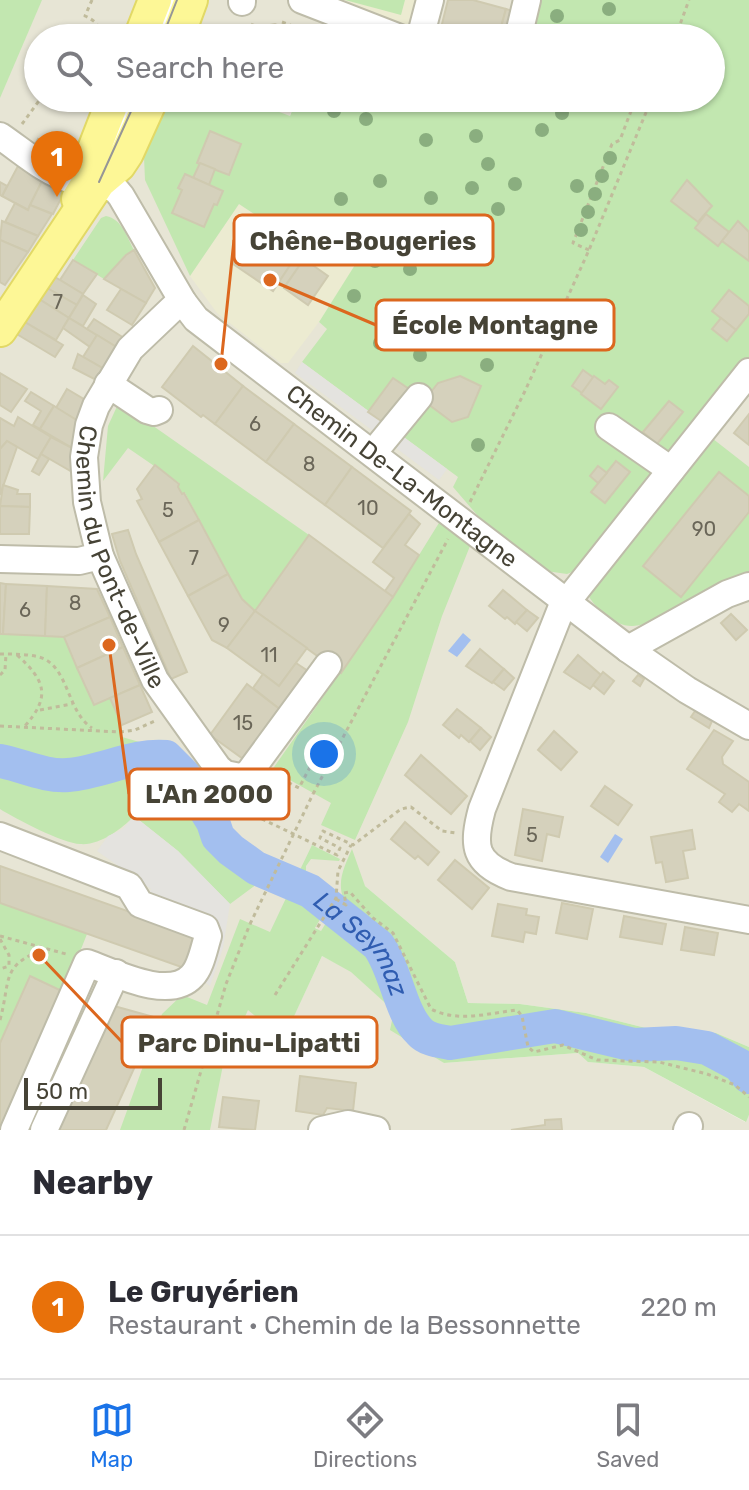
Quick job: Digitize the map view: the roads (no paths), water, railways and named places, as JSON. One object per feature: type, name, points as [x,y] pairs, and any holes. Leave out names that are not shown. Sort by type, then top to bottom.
[{"type":"main road","points":[[146,24],[155,0]]},
{"type":"main road","points":[[182,24],[191,0]]},
{"type":"main road","points":[[0,330],[97,176],[93,152],[109,112]]},
{"type":"main road","points":[[0,312],[97,176],[119,165],[146,112]]},
{"type":"street","points":[[163,24],[172,0]]},
{"type":"street","points":[[302,0],[364,24]]},
{"type":"street","points":[[412,24],[418,0]]},
{"type":"street","points":[[424,24],[430,0]]},
{"type":"street","points":[[521,24],[527,0]]},
{"type":"street","points":[[8,134],[73,181],[97,176],[126,112]]},
{"type":"street","name":"Chemin De-La-Montagne","points":[[97,176],[121,196],[183,302],[207,327],[628,649],[687,690],[749,726]]},
{"type":"street","name":"Chemin du Pont-de-Ville","points":[[183,302],[130,349],[108,384],[89,425],[84,457],[87,502],[98,549],[155,680],[229,785],[248,774],[328,665]]},
{"type":"street","points":[[749,372],[566,601],[539,661],[476,831],[482,860],[491,869],[511,877],[749,920]]},
{"type":"street","points":[[108,384],[147,410],[159,410]]},
{"type":"street","points":[[373,453],[419,397]]},
{"type":"street","points":[[609,427],[671,470]]},
{"type":"street","points":[[0,543],[98,549]]},
{"type":"street","points":[[0,559],[79,561],[98,549]]},
{"type":"street","points":[[628,649],[727,594],[749,586]]},
{"type":"street","points":[[0,836],[129,886],[140,904],[205,928],[208,936],[195,975],[181,985],[162,988],[87,963],[14,1130]]},
{"type":"street","points":[[44,1130],[116,973]]},
{"type":"street","points":[[322,1130],[348,1124],[376,1130]]},
{"type":"water","points":[[463,633],[471,640],[457,657],[448,651]]},
{"type":"water","points":[[615,834],[623,839],[608,863],[600,857]]},
{"type":"waterway","name":"La Seymaz","points":[[0,761],[42,773],[68,775],[142,758],[166,757],[184,775],[213,822],[218,837],[231,850],[256,868],[310,891],[378,945],[413,1024],[430,1038],[450,1043],[555,1026],[634,1045],[676,1043],[707,1048],[739,1065],[749,1077]]},
{"type":"tram line","points":[[168,24],[177,0]]},
{"type":"tram line","points":[[99,182],[131,112]]},
{"type":"place","name":"Le Gruyérien","points":[[57,197]]},
{"type":"place","name":"École Montagne","points":[[270,280]]},
{"type":"place","name":"Chêne-Bougeries","points":[[221,364]]},
{"type":"place","name":"L'An 2000","points":[[109,645]]},
{"type":"place","name":"Parc Dinu-Lipatti","points":[[39,955]]}]
